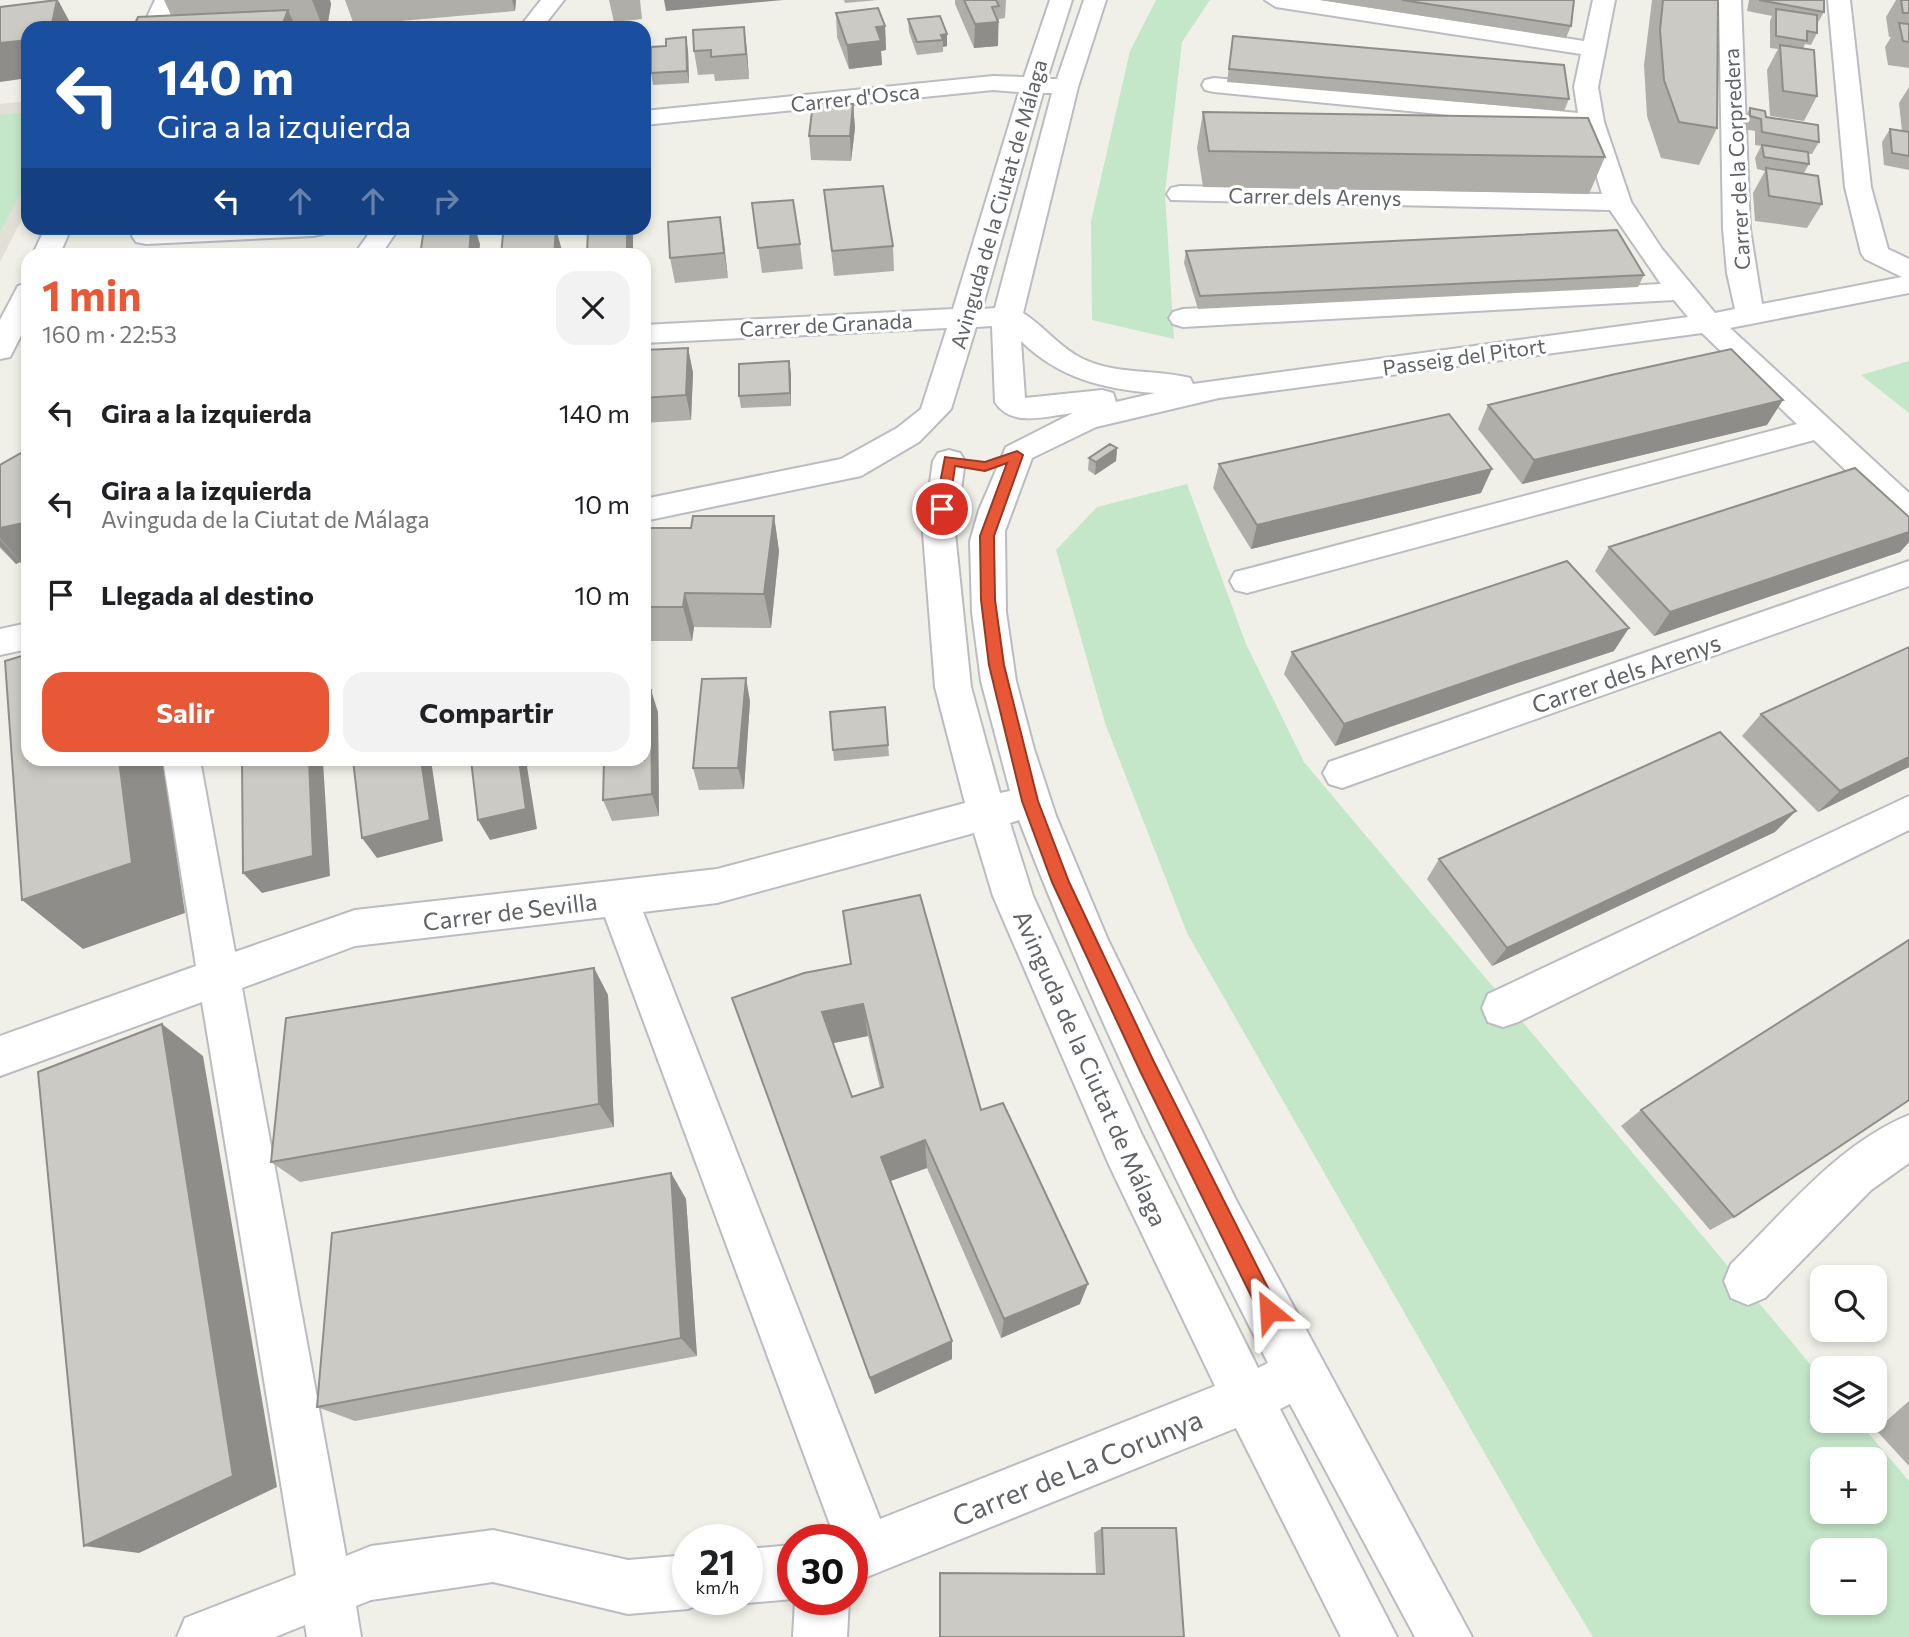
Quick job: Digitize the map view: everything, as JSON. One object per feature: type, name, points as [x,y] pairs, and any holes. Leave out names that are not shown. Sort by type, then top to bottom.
[{"type":"street","points":[[156,21],[166,0]]},
{"type":"street","points":[[536,21],[553,0]]},
{"type":"street","name":"Avinguda de la Ciutat de Málaga","points":[[932,413],[966,317],[1031,83],[1061,0]]},
{"type":"street","name":"Avinguda de la Ciutat de Málaga","points":[[1095,0],[1066,87],[1013,283],[1008,317],[1006,358],[1015,405],[1031,428],[1031,439],[982,458],[939,533],[944,615],[953,687],[1013,896],[1052,985],[1126,1151],[1246,1399],[1370,1637]]},
{"type":"street","points":[[1276,0],[1591,49]]},
{"type":"street","points":[[1604,0],[1591,49],[1586,86],[1592,122],[1618,202],[1652,254],[1708,323],[1909,512]]},
{"type":"street","name":"Carrer de la Corpredera","points":[[1730,0],[1730,125],[1738,242],[1742,291],[1752,316]]},
{"type":"street","points":[[1839,0],[1858,187],[1875,253],[1875,272],[1870,292]]},
{"type":"street","name":"Carrer d'Osca","points":[[651,117],[993,83],[1066,87]]},
{"type":"street","points":[[1214,85],[1592,122]]},
{"type":"street","name":"Carrer dels Arenys","points":[[1180,194],[1618,202]]},
{"type":"street","points":[[146,236],[167,235]]},
{"type":"street","points":[[1875,253],[1909,270]]},
{"type":"street","name":"Passeig del Pitort","points":[[850,468],[982,458],[1087,419],[1219,388],[1708,323],[1909,284]]},
{"type":"street","points":[[1183,318],[1683,291]]},
{"type":"street","points":[[6,362],[21,314]]},
{"type":"street","points":[[1008,317],[1024,325],[1042,346],[1080,370],[1131,382],[1219,388]]},
{"type":"street","name":"Carrer de Granada","points":[[651,334],[1008,317]]},
{"type":"street","points":[[651,509],[850,468],[908,435],[948,401],[976,395],[1015,405],[1219,388]]},
{"type":"street","points":[[932,413],[925,435],[982,458]]},
{"type":"street","points":[[1248,581],[1820,428]]},
{"type":"street","name":"Avinguda de la Ciutat de Málaga","points":[[982,458],[988,600],[997,665],[1030,801],[1061,882],[1180,1137],[1301,1373],[1444,1637]]},
{"type":"street","name":"Carrer dels Arenys","points":[[1342,773],[1909,573]]},
{"type":"street","points":[[0,642],[21,638]]},
{"type":"street","points":[[182,766],[330,1613]]},
{"type":"street","name":"Carrer de Sevilla","points":[[0,1056],[355,928],[717,886],[1030,801]]},
{"type":"street","points":[[1503,1009],[1909,812]]},
{"type":"street","points":[[618,898],[848,1524]]},
{"type":"street","points":[[1748,1281],[1855,1174],[1909,1138]]},
{"type":"street","name":"Carrer de La Corunya","points":[[868,1550],[1246,1399],[1301,1373]]},
{"type":"street","points":[[204,1637],[330,1613],[371,1573],[493,1556],[628,1587],[672,1583]]},
{"type":"street","points":[[820,1637],[821,1615]]},
{"type":"shaded area","points":[[21,102],[21,221],[0,262],[0,104]]},
{"type":"green space","points":[[1156,0],[1210,0],[1182,42],[1165,193],[1174,339],[1092,320],[1091,221],[1130,51]]},
{"type":"green space","points":[[21,114],[21,192],[0,232],[0,115]]},
{"type":"green space","points":[[1909,361],[1909,413],[1861,375]]},
{"type":"green space","points":[[1187,484],[1246,644],[1304,762],[1810,1364],[1810,1433],[1868,1433],[1880,1447],[1810,1447],[1810,1524],[1887,1524],[1887,1455],[1909,1481],[1909,1637],[1593,1637],[1543,1555],[1187,933],[1105,723],[1056,550],[1097,507]]},
{"type":"building","points":[[57,0],[52,21],[21,21],[21,41],[0,43],[0,7]]},
{"type":"building","points":[[964,0],[996,0],[999,6],[992,7],[998,22],[975,24]]},
{"type":"building","points":[[1402,0],[1574,0],[1571,26]]},
{"type":"building","points":[[1663,0],[1718,0],[1717,128],[1679,122],[1664,80],[1660,30]]},
{"type":"building","points":[[1759,0],[1824,0],[1824,12]]},
{"type":"building","points":[[1901,0],[1909,0],[1909,13],[1903,13]]},
{"type":"building","points":[[878,8],[885,26],[876,27],[881,41],[847,45],[836,13]]},
{"type":"building","points":[[1776,9],[1817,15],[1817,33],[1807,31],[1807,41],[1776,36]]},
{"type":"building","points":[[288,10],[284,21],[136,21],[138,17]]},
{"type":"building","points":[[940,16],[947,34],[941,35],[943,40],[917,42],[908,19]]},
{"type":"building","points":[[1899,23],[1909,24],[1909,42],[1903,41]]},
{"type":"building","points":[[744,27],[746,54],[711,57],[711,50],[694,51],[693,30]]},
{"type":"building","points":[[1233,36],[1564,65],[1569,99],[1229,69]]},
{"type":"building","points":[[686,37],[687,71],[651,73],[651,47],[666,46],[666,39]]},
{"type":"building","points":[[1780,45],[1814,50],[1817,96],[1783,91]]},
{"type":"building","points":[[813,103],[853,104],[850,136],[809,136]]},
{"type":"building","points":[[1750,108],[1765,111],[1766,117],[1818,125],[1819,142],[1762,132],[1761,119],[1750,116]]},
{"type":"building","points":[[1203,112],[1588,118],[1605,157],[1209,151]]},
{"type":"building","points":[[1890,129],[1909,132],[1909,156],[1892,153]]},
{"type":"building","points":[[1762,145],[1808,152],[1809,164],[1764,157]]},
{"type":"building","points":[[1766,168],[1818,176],[1822,204],[1769,196]]},
{"type":"building","points":[[883,186],[893,246],[832,251],[824,190]]},
{"type":"building","points":[[793,200],[800,244],[758,248],[752,203]]},
{"type":"building","points":[[720,217],[724,253],[670,258],[668,222]]},
{"type":"building","points":[[1617,230],[1644,275],[1200,296],[1186,251]]},
{"type":"building","points":[[423,235],[470,235],[470,248],[421,248]]},
{"type":"building","points":[[503,235],[556,235],[555,248],[502,248]]},
{"type":"building","points":[[588,235],[627,235],[627,248],[587,248]]},
{"type":"building","points":[[688,348],[686,395],[651,398],[651,350]]},
{"type":"building","points":[[1731,349],[1783,400],[1534,460],[1488,405],[1611,375]]},
{"type":"building","points":[[789,361],[790,393],[739,396],[739,364]]},
{"type":"building","points":[[1449,414],[1492,469],[1257,525],[1219,464]]},
{"type":"building","points":[[1110,444],[1117,448],[1096,462],[1089,458]]},
{"type":"building","points":[[21,453],[21,524],[0,528],[0,465]]},
{"type":"building","points":[[1855,468],[1909,517],[1909,532],[1670,612],[1609,547]]},
{"type":"building","points":[[693,516],[774,516],[764,594],[685,593],[683,607],[651,607],[651,528],[691,528]]},
{"type":"building","points":[[1567,561],[1629,628],[1344,724],[1292,652]]},
{"type":"building","points":[[1909,647],[1909,757],[1840,791],[1761,714]]},
{"type":"building","points":[[21,656],[21,766],[120,766],[132,863],[22,900],[5,661]]},
{"type":"building","points":[[746,678],[738,768],[693,768],[702,679]]},
{"type":"building","points":[[651,690],[652,794],[603,800],[604,766],[651,766]]},
{"type":"building","points":[[885,707],[888,745],[833,750],[830,712]]},
{"type":"building","points":[[1720,732],[1796,811],[1507,948],[1439,859]]},
{"type":"building","points":[[242,766],[309,766],[313,856],[243,873]]},
{"type":"building","points":[[354,766],[422,766],[430,820],[362,838]]},
{"type":"building","points":[[472,766],[520,766],[526,809],[478,820]]},
{"type":"building","points":[[920,895],[981,1110],[1003,1103],[1088,1284],[1004,1319],[925,1140],[881,1157],[952,1341],[870,1378],[732,998],[804,973],[851,964],[843,911]],"holes":[[[863,1004],[883,1087],[852,1097],[822,1012]]]},
{"type":"building","points":[[1909,940],[1909,1100],[1734,1217],[1641,1110]]},
{"type":"building","points":[[594,968],[599,1104],[271,1162],[286,1018]]},
{"type":"building","points":[[162,1024],[233,1476],[84,1546],[38,1072]]},
{"type":"building","points":[[671,1173],[681,1338],[317,1407],[332,1233]]},
{"type":"building","points":[[1102,1528],[1176,1528],[1184,1637],[940,1637],[940,1573],[1104,1574]]},
{"type":"route","points":[[942,509],[949,461],[985,466],[1003,463],[1017,455],[987,536],[988,600],[997,665],[1030,801],[1061,882],[1147,1068],[1269,1311]]}]
